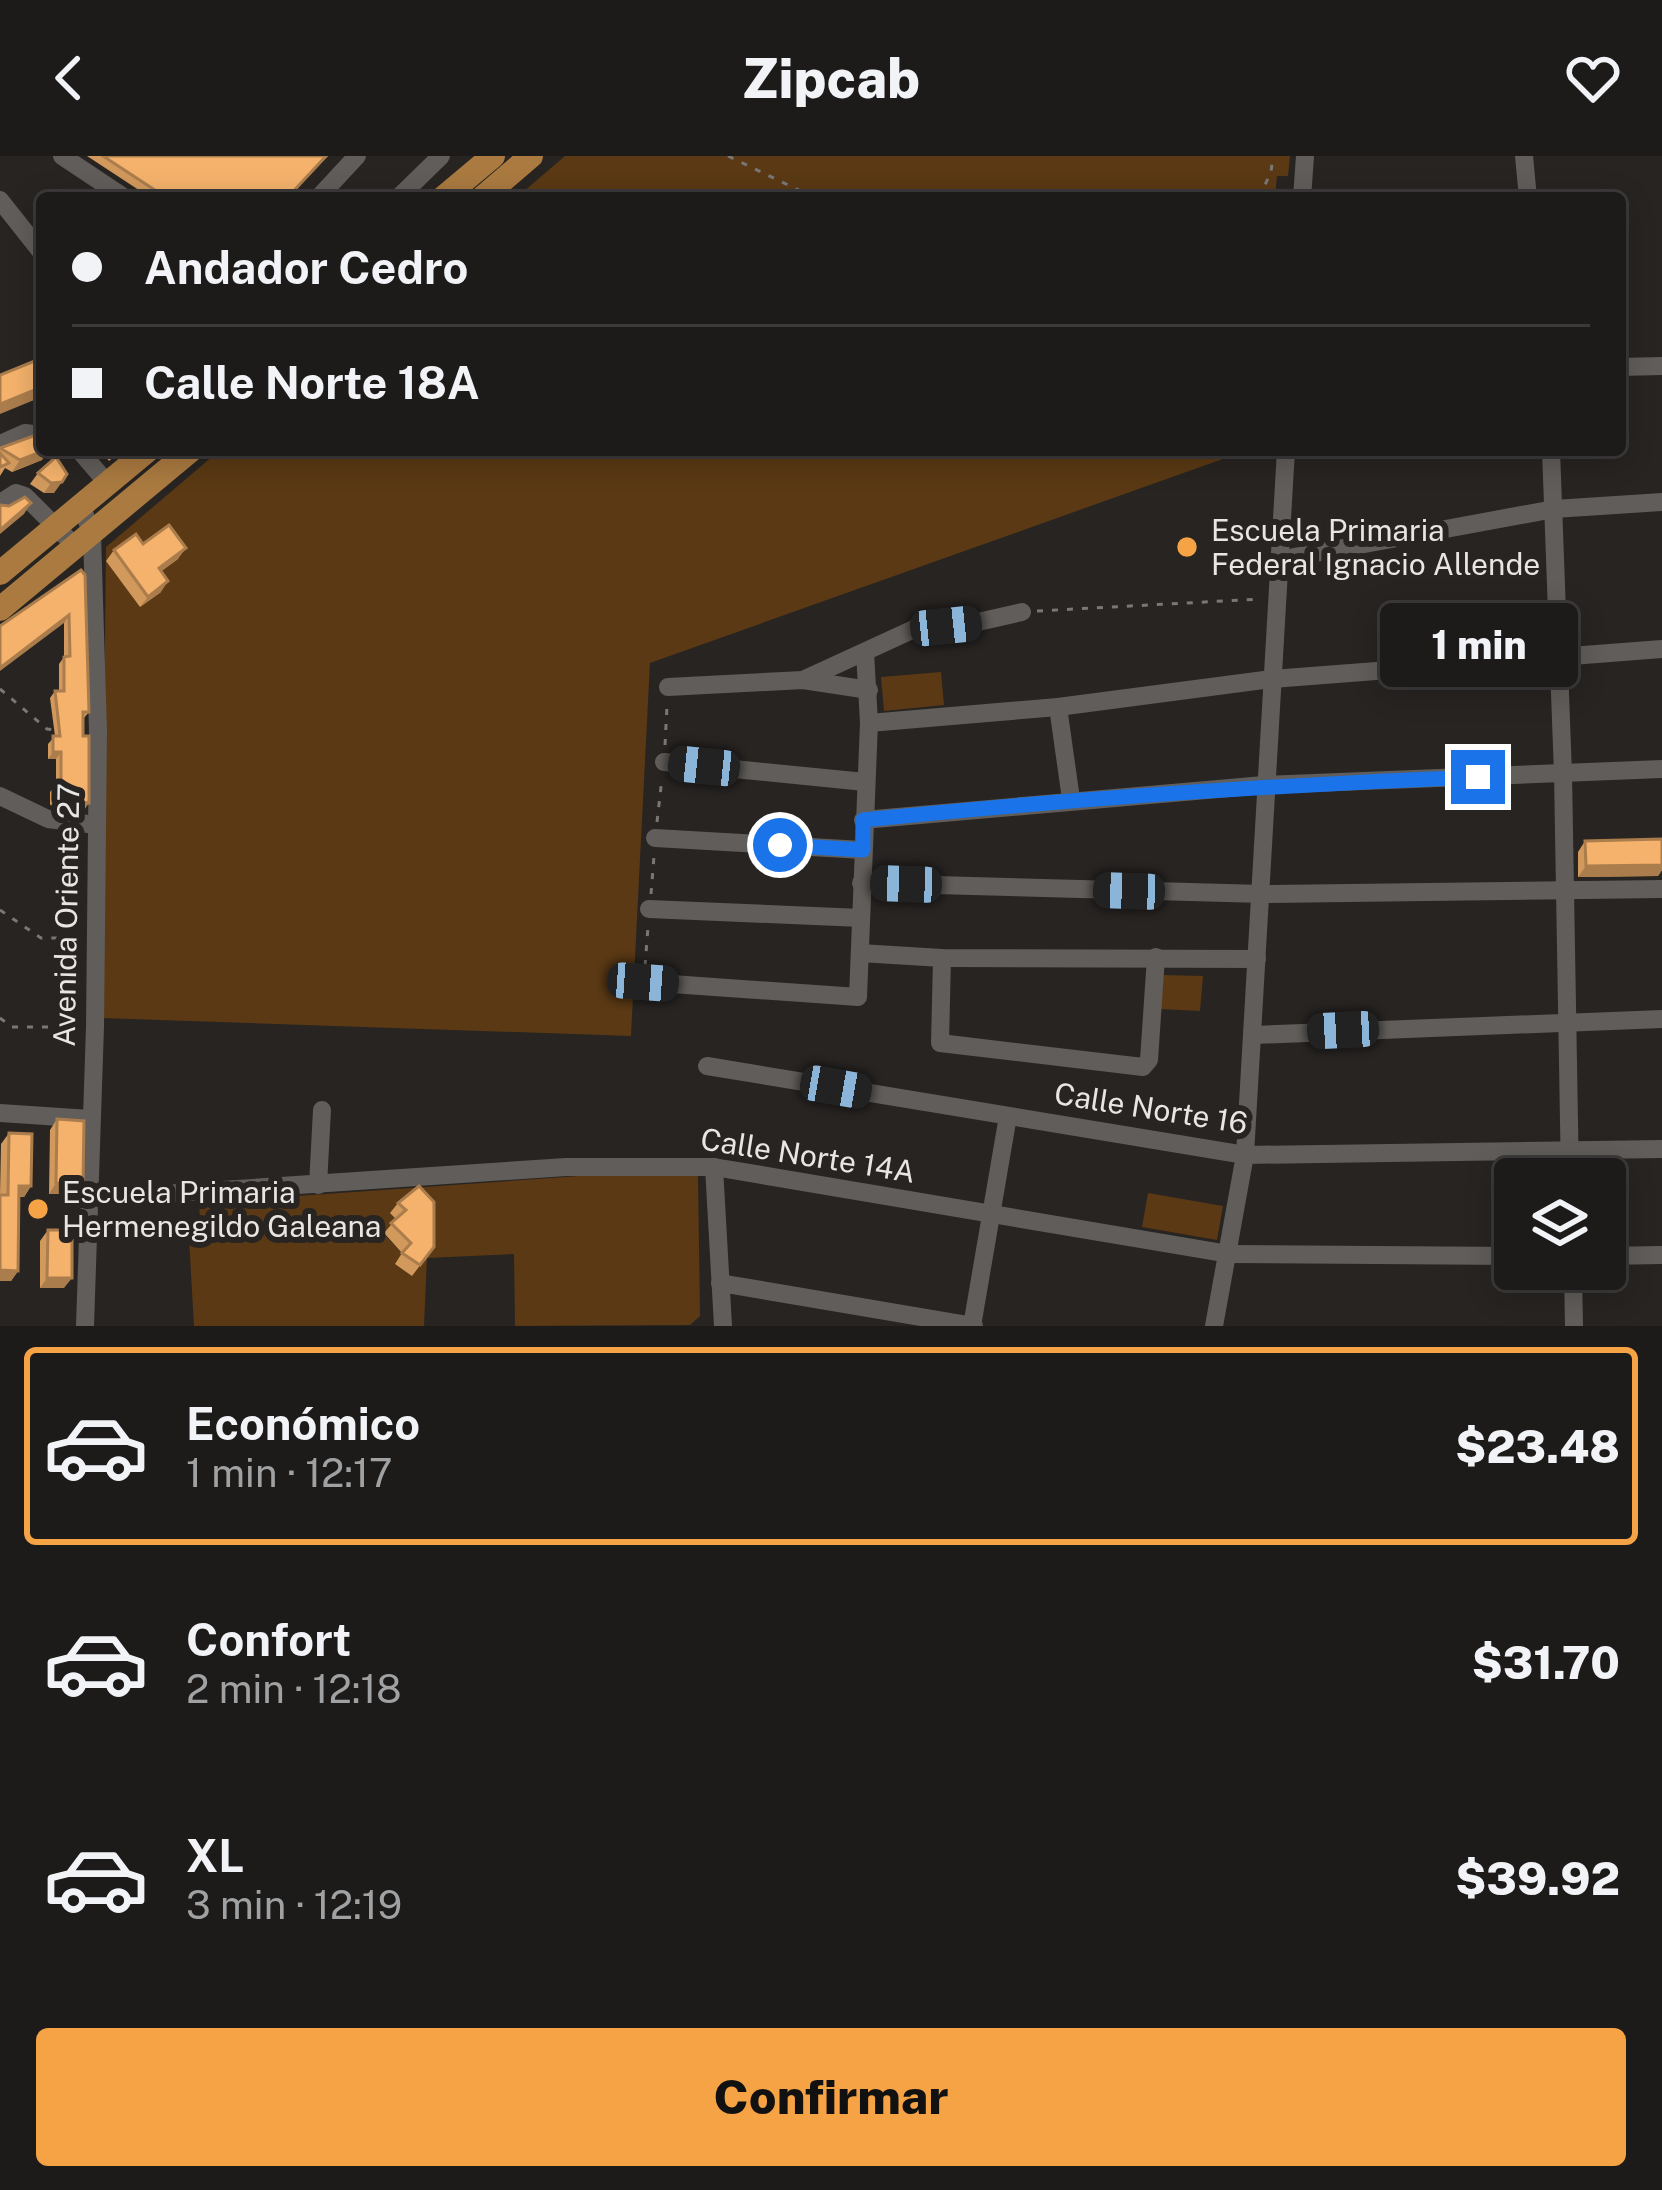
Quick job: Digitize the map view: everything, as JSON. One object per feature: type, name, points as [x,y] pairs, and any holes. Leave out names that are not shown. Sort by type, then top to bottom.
[{"type":"main road","points":[[450,192],[493,156]]},
{"type":"main road","points":[[489,192],[531,156]]},
{"type":"main road","points":[[0,573],[141,456]]},
{"type":"main road","points":[[0,609],[184,456]]},
{"type":"street","points":[[62,156],[116,192]]},
{"type":"street","points":[[324,192],[357,156]]},
{"type":"street","points":[[404,192],[441,156]]},
{"type":"street","points":[[1302,192],[1305,156]]},
{"type":"street","points":[[1524,156],[1527,192]]},
{"type":"street","points":[[0,200],[36,245]]},
{"type":"street","points":[[1626,367],[1662,366]]},
{"type":"street","points":[[0,444],[25,433],[36,434]]},
{"type":"street","points":[[84,456],[108,484]]},
{"type":"street","points":[[1214,1326],[1245,1155],[1286,456]]},
{"type":"street","points":[[1551,456],[1564,774],[1569,1158]]},
{"type":"street","points":[[0,503],[16,494],[25,496],[58,526],[85,542]]},
{"type":"street","points":[[1278,560],[1554,509],[1662,502]]},
{"type":"street","name":"Avenida Oriente 27","points":[[82,507],[98,731],[85,1326]]},
{"type":"street","points":[[803,680],[914,629],[978,622],[1022,611]]},
{"type":"street","points":[[869,723],[1058,706],[1272,679],[1662,649]]},
{"type":"street","points":[[643,982],[858,997],[869,723],[865,652]]},
{"type":"street","points":[[668,686],[803,680],[869,690]]},
{"type":"street","points":[[1058,706],[1071,799]]},
{"type":"street","points":[[664,762],[865,782]]},
{"type":"street","points":[[863,820],[1264,785],[1662,769]]},
{"type":"street","points":[[0,796],[48,819],[96,825]]},
{"type":"street","points":[[656,838],[863,850]]},
{"type":"street","points":[[861,883],[1263,894],[1662,889]]},
{"type":"street","points":[[650,909],[860,918]]},
{"type":"street","points":[[860,953],[942,958],[1257,959]]},
{"type":"street","points":[[942,958],[940,1043],[1148,1065],[1156,958]]},
{"type":"street","points":[[1254,1035],[1662,1019]]},
{"type":"street","name":"Calle Norte 16","points":[[707,1066],[1245,1155],[1662,1149]]},
{"type":"street","points":[[318,1185],[322,1110]]},
{"type":"street","points":[[0,1113],[90,1119]]},
{"type":"street","points":[[720,1282],[973,1326],[1008,1115]]},
{"type":"street","name":"Calle Norte 14A","points":[[88,1199],[601,1165],[714,1167],[1228,1254],[1494,1256]]},
{"type":"street","points":[[714,1167],[723,1326]]},
{"type":"street","points":[[1626,1256],[1662,1255]]},
{"type":"street","points":[[1573,1290],[1574,1326]]},
{"type":"path","points":[[728,156],[803,192]]},
{"type":"path","points":[[1262,192],[1273,156]]},
{"type":"path","points":[[1022,611],[1275,598]]},
{"type":"path","points":[[0,689],[47,729],[64,730]]},
{"type":"path","points":[[0,910],[41,938],[96,937]]},
{"type":"path","points":[[0,1018],[12,1027],[95,1027]]},
{"type":"shaded area","points":[[565,156],[1290,156],[1288,176],[1277,176],[1276,192],[523,192]]},
{"type":"shaded area","points":[[213,456],[1231,456],[650,663],[631,1036],[101,1018],[106,547]]},
{"type":"shaded area","points":[[941,672],[944,705],[884,711],[881,677]]},
{"type":"shaded area","points":[[1163,975],[1203,976],[1200,1011],[1159,1009]]},
{"type":"shaded area","points":[[621,1173],[698,1176],[700,1316],[690,1325],[515,1326],[514,1254],[427,1258],[424,1326],[194,1326],[188,1221],[200,1219],[199,1203]],"holes":[[[391,1213],[426,1213],[412,1276],[403,1254],[384,1234],[398,1221]]]},
{"type":"shaded area","points":[[1148,1193],[1223,1206],[1217,1240],[1142,1227]]},
{"type":"building","points":[[103,156],[326,156],[293,192],[158,192]]},
{"type":"building","points":[[36,360],[36,389],[0,404],[0,375]]},
{"type":"building","points":[[36,435],[36,454],[20,460],[0,448]]},
{"type":"building","points":[[56,457],[67,474],[62,482],[51,483],[38,473]]},
{"type":"building","points":[[25,497],[31,503],[0,530],[0,505],[9,506]]},
{"type":"building","points":[[169,525],[186,548],[159,568],[168,581],[148,597],[114,550],[136,534],[143,544]]},
{"type":"building","points":[[81,570],[85,575],[89,712],[83,712],[83,736],[89,736],[89,803],[55,798],[55,785],[61,785],[61,752],[53,752],[53,736],[60,736],[55,691],[64,691],[64,657],[70,656],[69,615],[0,668],[0,626]]},
{"type":"building","points":[[1662,839],[1662,865],[1586,866],[1585,841]]},
{"type":"building","points":[[57,1119],[84,1121],[83,1184],[56,1183]]},
{"type":"building","points":[[9,1133],[32,1134],[31,1186],[19,1186],[18,1271],[0,1270],[0,1195],[8,1195]]},
{"type":"building","points":[[419,1186],[434,1202],[434,1247],[420,1265],[402,1253],[411,1243],[391,1223],[406,1210],[398,1203]]},
{"type":"building","points":[[48,1230],[72,1230],[72,1278],[47,1278]]},
{"type":"place","name":"Escuela Primaria Federal Ignacio Allende","points":[[1187,547]]},
{"type":"place","name":"Escuela Primaria Hermenegildo Galeana","points":[[38,1209]]},
{"type":"route","points":[[780,845],[863,850],[863,820],[1071,799],[1478,777]]}]
